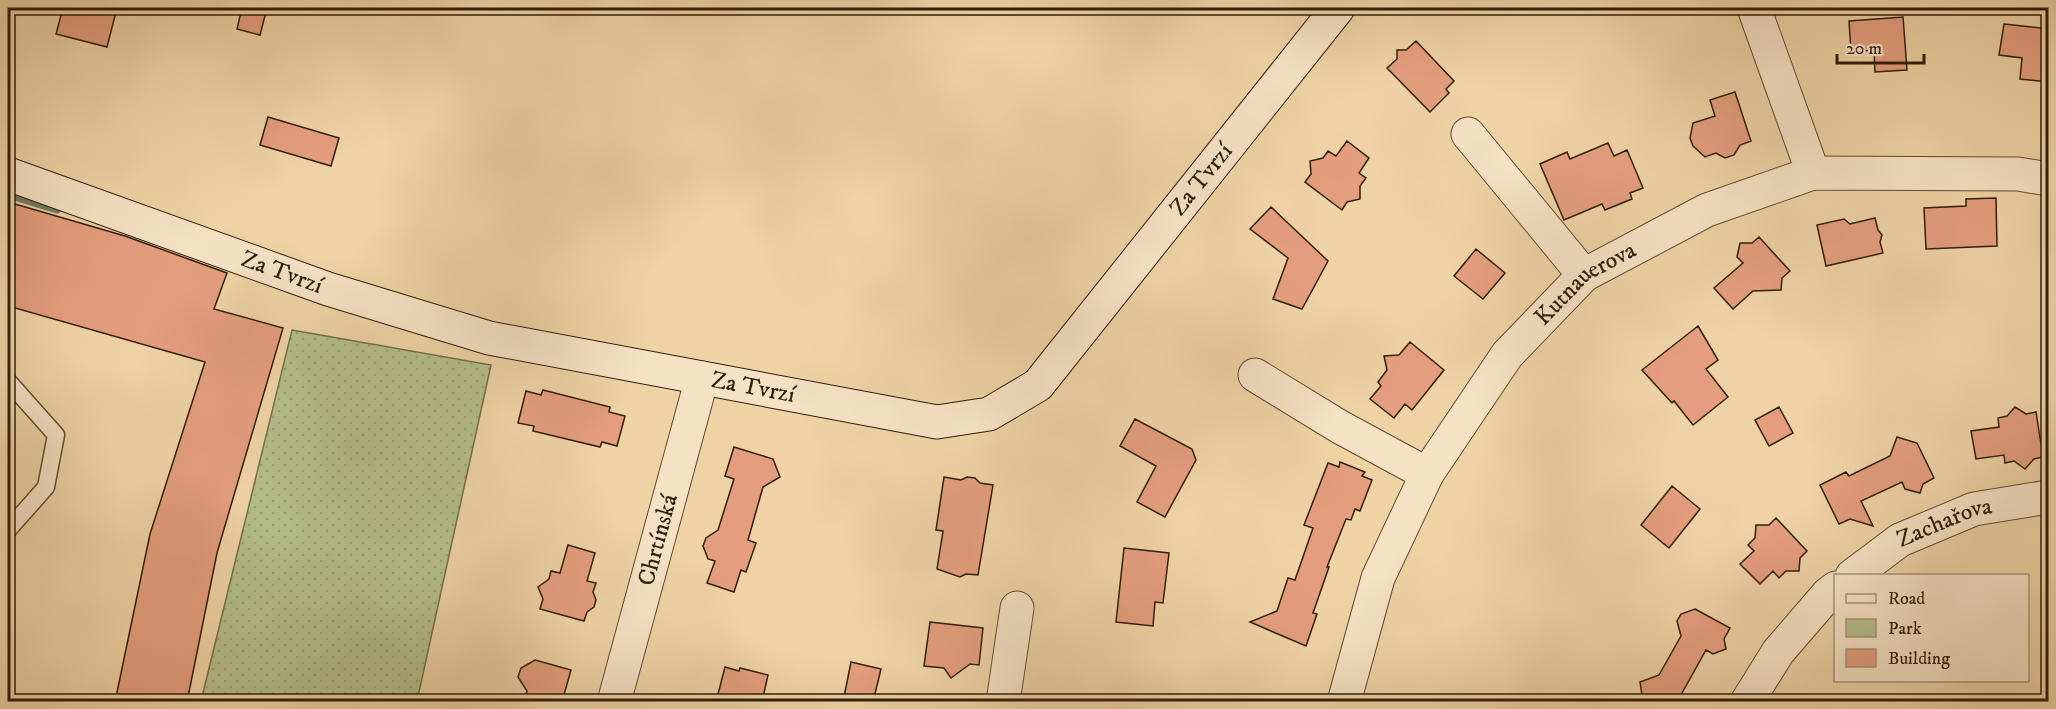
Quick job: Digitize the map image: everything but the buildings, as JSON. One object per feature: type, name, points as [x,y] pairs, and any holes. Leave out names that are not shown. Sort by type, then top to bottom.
[{"type":"street","name":"Za Tvrzí","points":[[8,174],[328,289],[489,338],[937,422],[989,414],[1038,385],[1338,8]]},
{"type":"street","points":[[1754,8],[1813,173]]},
{"type":"street","points":[[1468,134],[1584,275]]},
{"type":"street","name":"Kutnauerova","points":[[1344,702],[1378,578],[1427,474],[1507,355],[1584,275],[1707,210],[1813,173],[2018,174],[2049,178]]},
{"type":"street","points":[[1255,375],[1340,427],[1427,474]]},
{"type":"street","name":"Chrtínská","points":[[614,702],[702,378]]},
{"type":"street","name":"Zachařova","points":[[1855,574],[1900,540],[1974,509],[2049,497]]},
{"type":"street","points":[[1747,702],[1778,652],[1834,590]]},
{"type":"street","points":[[1003,702],[1017,608]]},
{"type":"lane","points":[[8,381],[56,435],[46,487],[8,530]]},
{"type":"green space","points":[[292,330],[491,365],[417,701],[201,701]]},
{"type":"waterway","points":[[8,194],[57,209]]}]
